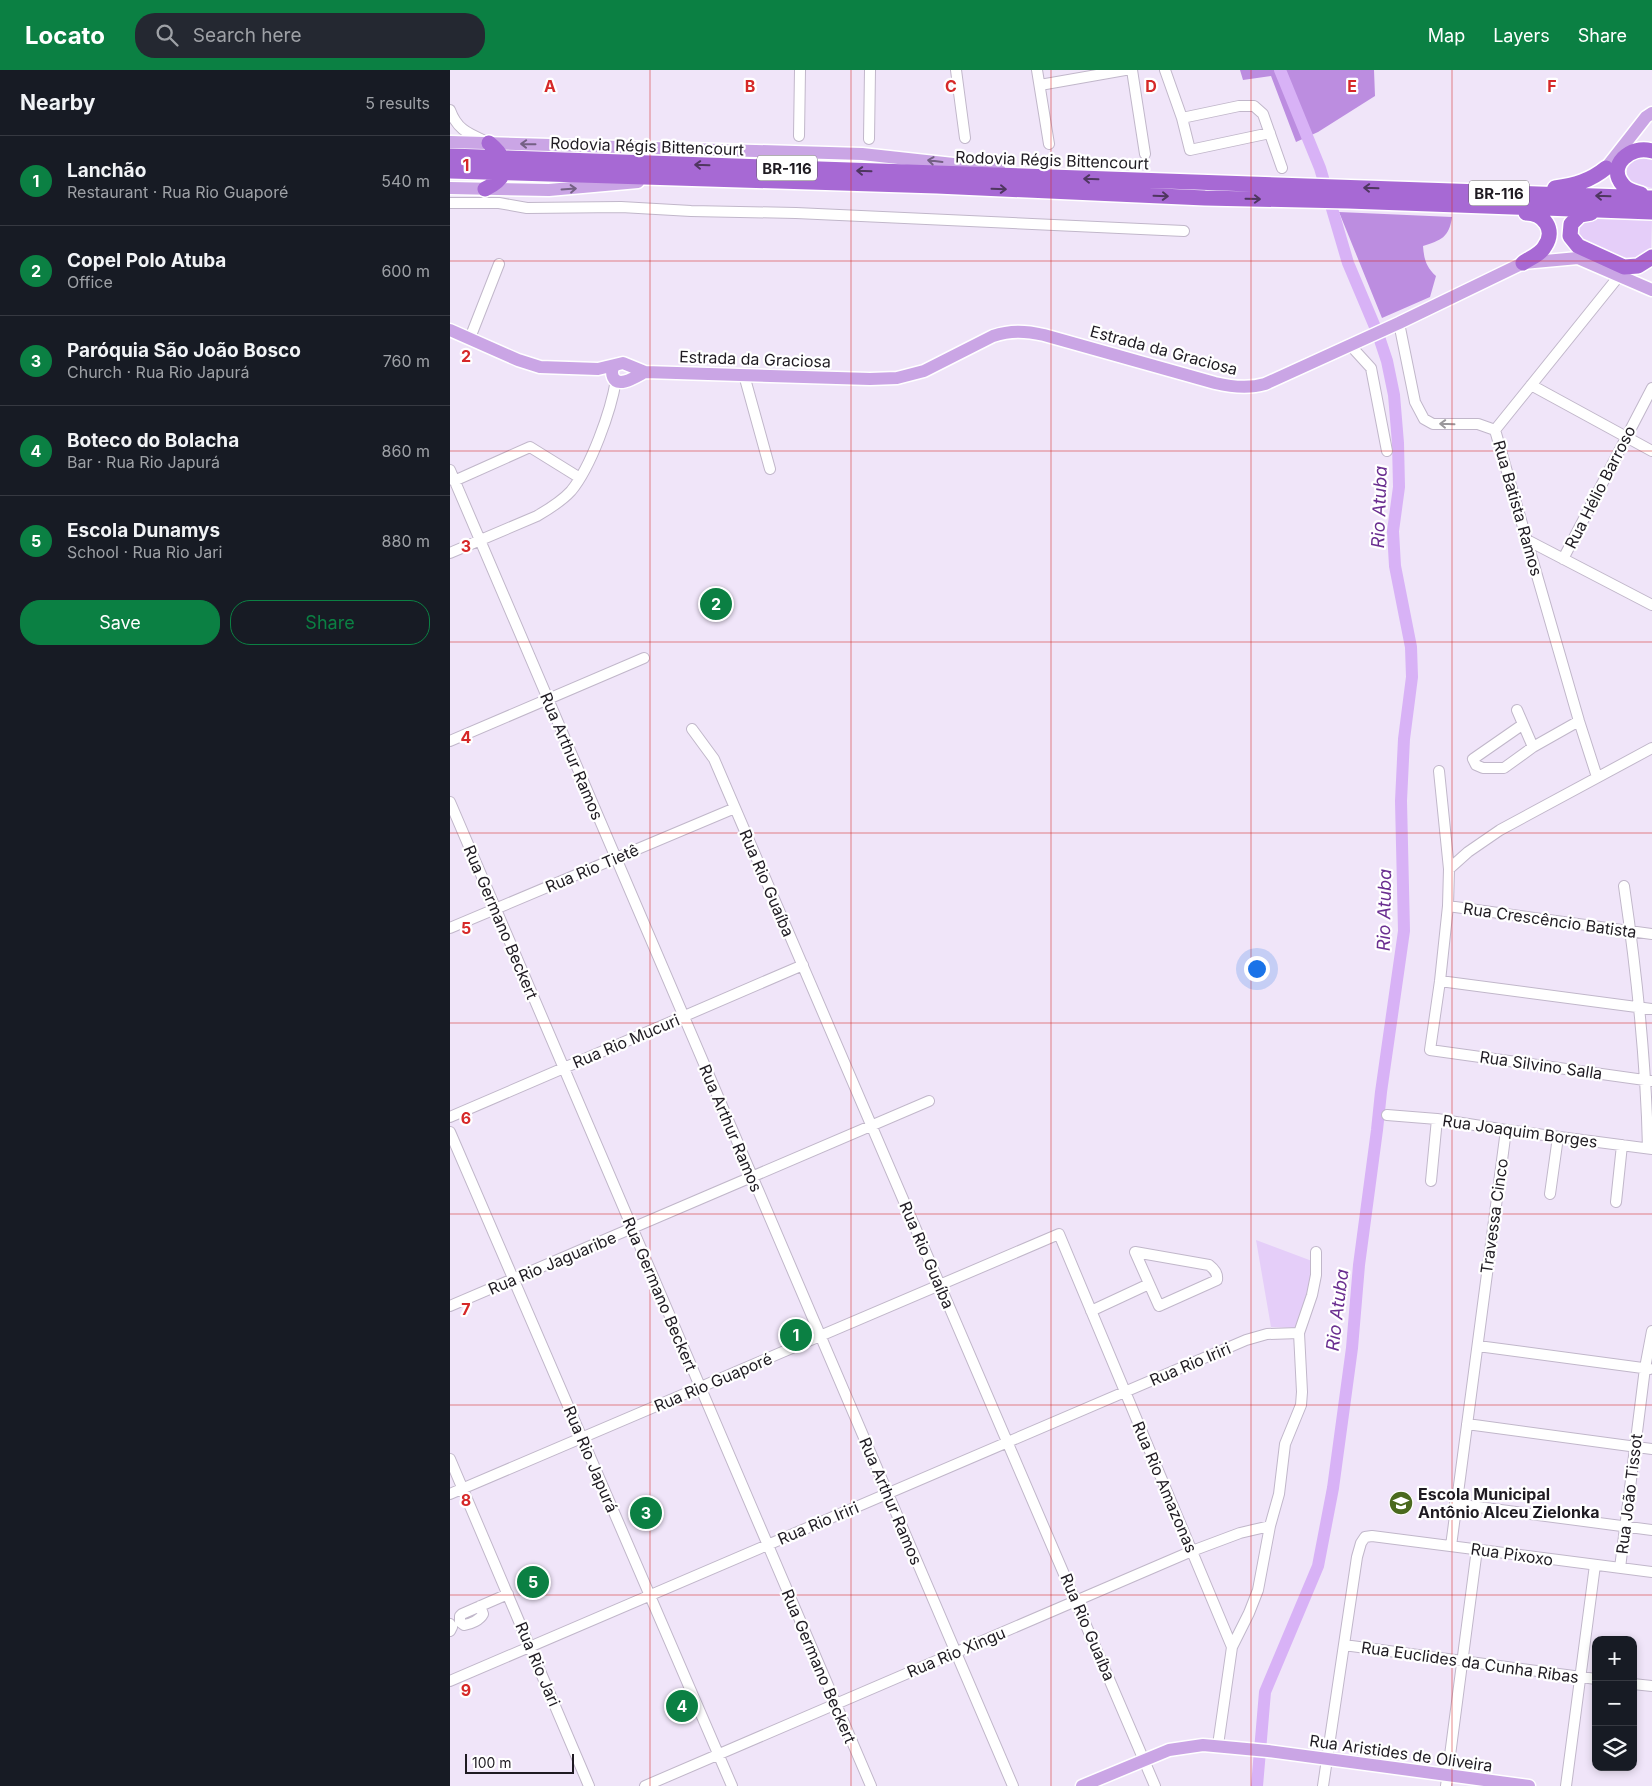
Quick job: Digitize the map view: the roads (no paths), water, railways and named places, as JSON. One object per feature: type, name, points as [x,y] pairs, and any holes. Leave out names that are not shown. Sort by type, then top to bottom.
[{"type":"highway","points":[[485,189],[498,182],[505,169],[503,158],[488,143]]},
{"type":"highway","points":[[1652,151],[1640,149],[1624,156],[1618,171],[1619,179],[1623,186],[1630,191],[1652,198]]},
{"type":"highway","name":"Rodovia Régis Bittencourt","points":[[450,156],[1070,178],[1307,193],[1406,196],[1652,198]]},
{"type":"highway","points":[[1406,196],[1462,185],[1552,188],[1584,182],[1606,168]]},
{"type":"highway","name":"Rodovia Régis Bittencourt","points":[[450,171],[504,174],[670,177],[1205,198],[1307,193]]},
{"type":"highway","points":[[1406,196],[1459,211],[1535,213],[1546,222],[1578,258]]},
{"type":"highway","name":"Rodovia Régis Bittencourt","points":[[1406,196],[1610,211],[1652,212]]},
{"type":"highway","points":[[1610,211],[1587,214],[1574,219],[1569,230],[1573,242],[1624,267],[1638,266],[1652,257]]},
{"type":"highway","points":[[1523,263],[1541,252],[1547,245],[1549,231],[1546,222]]},
{"type":"main road","points":[[1606,168],[1646,117],[1652,113]]},
{"type":"main road","points":[[450,142],[862,154],[1070,178]]},
{"type":"main road","points":[[450,188],[571,189],[670,177]]},
{"type":"main road","name":"Estrada da Graciosa","points":[[620,375],[645,372],[870,379],[897,378],[933,368],[1002,332],[1021,331],[1044,335],[1215,383],[1228,386],[1251,387],[1265,384],[1366,338],[1523,263],[1578,258],[1652,290]]},
{"type":"main road","points":[[450,330],[518,360],[540,367],[598,369],[620,375]]},
{"type":"main road","name":"Rua Aristides de Oliveira","points":[[1082,1786],[1144,1759],[1180,1747],[1218,1745],[1327,1759],[1447,1781],[1528,1786]]},
{"type":"street","points":[[799,136],[800,70]]},
{"type":"street","points":[[870,70],[870,139]]},
{"type":"street","points":[[956,70],[964,138]]},
{"type":"street","points":[[1037,70],[1049,144]]},
{"type":"street","points":[[1040,85],[1125,70]]},
{"type":"street","points":[[1132,70],[1144,154]]},
{"type":"street","points":[[1165,70],[1182,118],[1190,150],[1270,133]]},
{"type":"street","points":[[1182,118],[1239,106],[1254,106],[1263,114],[1282,168]]},
{"type":"street","points":[[450,110],[454,122],[450,138]]},
{"type":"street","points":[[454,122],[472,136],[488,143]]},
{"type":"street","points":[[450,204],[499,203],[527,208],[630,208],[796,213],[1184,231]]},
{"type":"street","points":[[470,338],[499,264]]},
{"type":"street","name":"Rua Batista Ramos","points":[[1597,777],[1495,430],[1619,276]]},
{"type":"street","points":[[1394,325],[1415,402],[1424,419],[1433,424],[1478,424],[1495,430]]},
{"type":"street","points":[[1350,345],[1371,368],[1387,451]]},
{"type":"street","points":[[450,552],[549,509],[570,492],[591,458],[620,375]]},
{"type":"street","points":[[744,375],[770,468]]},
{"type":"street","points":[[1531,385],[1625,438],[1652,451]]},
{"type":"street","name":"Rua Hélio Barroso","points":[[1563,560],[1652,388]]},
{"type":"street","points":[[454,481],[530,447],[580,478]]},
{"type":"street","name":"Rua Arthur Ramos","points":[[450,470],[1013,1786]]},
{"type":"street","points":[[1527,540],[1652,605]]},
{"type":"street","points":[[450,741],[644,658]]},
{"type":"street","points":[[1517,710],[1533,747]]},
{"type":"street","points":[[1522,725],[1473,759],[1476,765],[1483,768],[1504,768],[1533,747],[1579,721]]},
{"type":"street","name":"Rua Rio Guaíba","points":[[692,729],[714,759],[1155,1786]]},
{"type":"street","points":[[1449,869],[1488,837],[1652,748]]},
{"type":"street","points":[[1439,771],[1449,869],[1448,906],[1440,981],[1652,1010]]},
{"type":"street","name":"Rua Germano Beckert","points":[[450,802],[870,1786]]},
{"type":"street","name":"Rua Rio Tietê","points":[[450,928],[734,808]]},
{"type":"street","points":[[1624,886],[1649,1081],[1650,1149]]},
{"type":"street","name":"Rua Crescêncio Batista","points":[[1448,906],[1652,934]]},
{"type":"street","name":"Rua Rio Mucuri","points":[[450,1117],[803,966]]},
{"type":"street","name":"Rua Silvino Salla","points":[[1440,981],[1430,1050],[1649,1081]]},
{"type":"street","name":"Rua Rio Jaguaribe","points":[[450,1306],[929,1101]]},
{"type":"street","name":"Rua Joaquim Borges","points":[[1387,1115],[1437,1119],[1650,1149]]},
{"type":"street","points":[[1431,1181],[1437,1119]]},
{"type":"street","name":"Travessa Cinco","points":[[1451,1546],[1455,1504],[1506,1130]]},
{"type":"street","name":"Rua Rio Japurá","points":[[450,1132],[732,1786]]},
{"type":"street","points":[[1550,1194],[1558,1137]]},
{"type":"street","points":[[1616,1202],[1622,1145]]},
{"type":"street","name":"Rua Rio Guaporé","points":[[450,1494],[1059,1234]]},
{"type":"street","name":"Rua Rio Amazonas","points":[[1059,1234],[1232,1647]]},
{"type":"street","points":[[1136,1252],[1174,1260],[1202,1263],[1215,1270],[1218,1276],[1214,1283],[1160,1306],[1149,1284],[1136,1252]]},
{"type":"street","points":[[1218,1745],[1232,1647],[1258,1590],[1270,1526],[1279,1494],[1285,1444],[1302,1398],[1299,1333],[1312,1295],[1316,1275],[1316,1252]]},
{"type":"street","points":[[1091,1311],[1149,1284]]},
{"type":"street","name":"Rua João Tissot","points":[[1620,1568],[1635,1447],[1649,1369],[1652,1331]]},
{"type":"street","name":"Rua Rio Iriri","points":[[450,1681],[1246,1340],[1267,1334],[1299,1333]]},
{"type":"street","points":[[1478,1346],[1649,1369]]},
{"type":"street","points":[[1467,1424],[1652,1449]]},
{"type":"street","name":"Rua Rio Jari","points":[[450,1459],[590,1786]]},
{"type":"street","points":[[1455,1504],[1652,1530]]},
{"type":"street","name":"Rua Rio Xingu","points":[[645,1786],[1192,1551],[1240,1533],[1270,1526]]},
{"type":"street","name":"Rua Pixoxo","points":[[1344,1645],[1357,1557],[1365,1537],[1372,1536],[1652,1572]]},
{"type":"street","points":[[1447,1781],[1477,1549]]},
{"type":"street","points":[[1566,1786],[1595,1565]]},
{"type":"street","points":[[480,1606],[508,1594]]},
{"type":"street","points":[[450,1624],[452,1627],[450,1631]]},
{"type":"street","points":[[1323,1786],[1344,1645]]},
{"type":"street","name":"Rua Euclides da Cunha Ribas","points":[[1344,1645],[1592,1677]]},
{"type":"street","points":[[1637,1684],[1652,1686]]},
{"type":"waterway","name":"Rio Atuba","points":[[1257,1786],[1265,1692],[1318,1566],[1333,1488],[1352,1348],[1359,1265],[1381,1092],[1404,931],[1401,801],[1404,739],[1412,677],[1411,647],[1395,566],[1393,531],[1399,487],[1398,443],[1394,395],[1387,361],[1378,334],[1348,263],[1320,168],[1280,70]]},
{"type":"place","name":"Copel Polo Atuba","points":[[716,604]]},
{"type":"place","name":"Lanchão","points":[[796,1335]]},
{"type":"place","name":"Escola Municipal Antônio Alceu Zielonka","points":[[1401,1503]]},
{"type":"place","name":"Paróquia São João Bosco","points":[[646,1513]]},
{"type":"place","name":"Escola Dunamys","points":[[533,1582]]},
{"type":"place","name":"Boteco do Bolacha","points":[[682,1706]]}]
